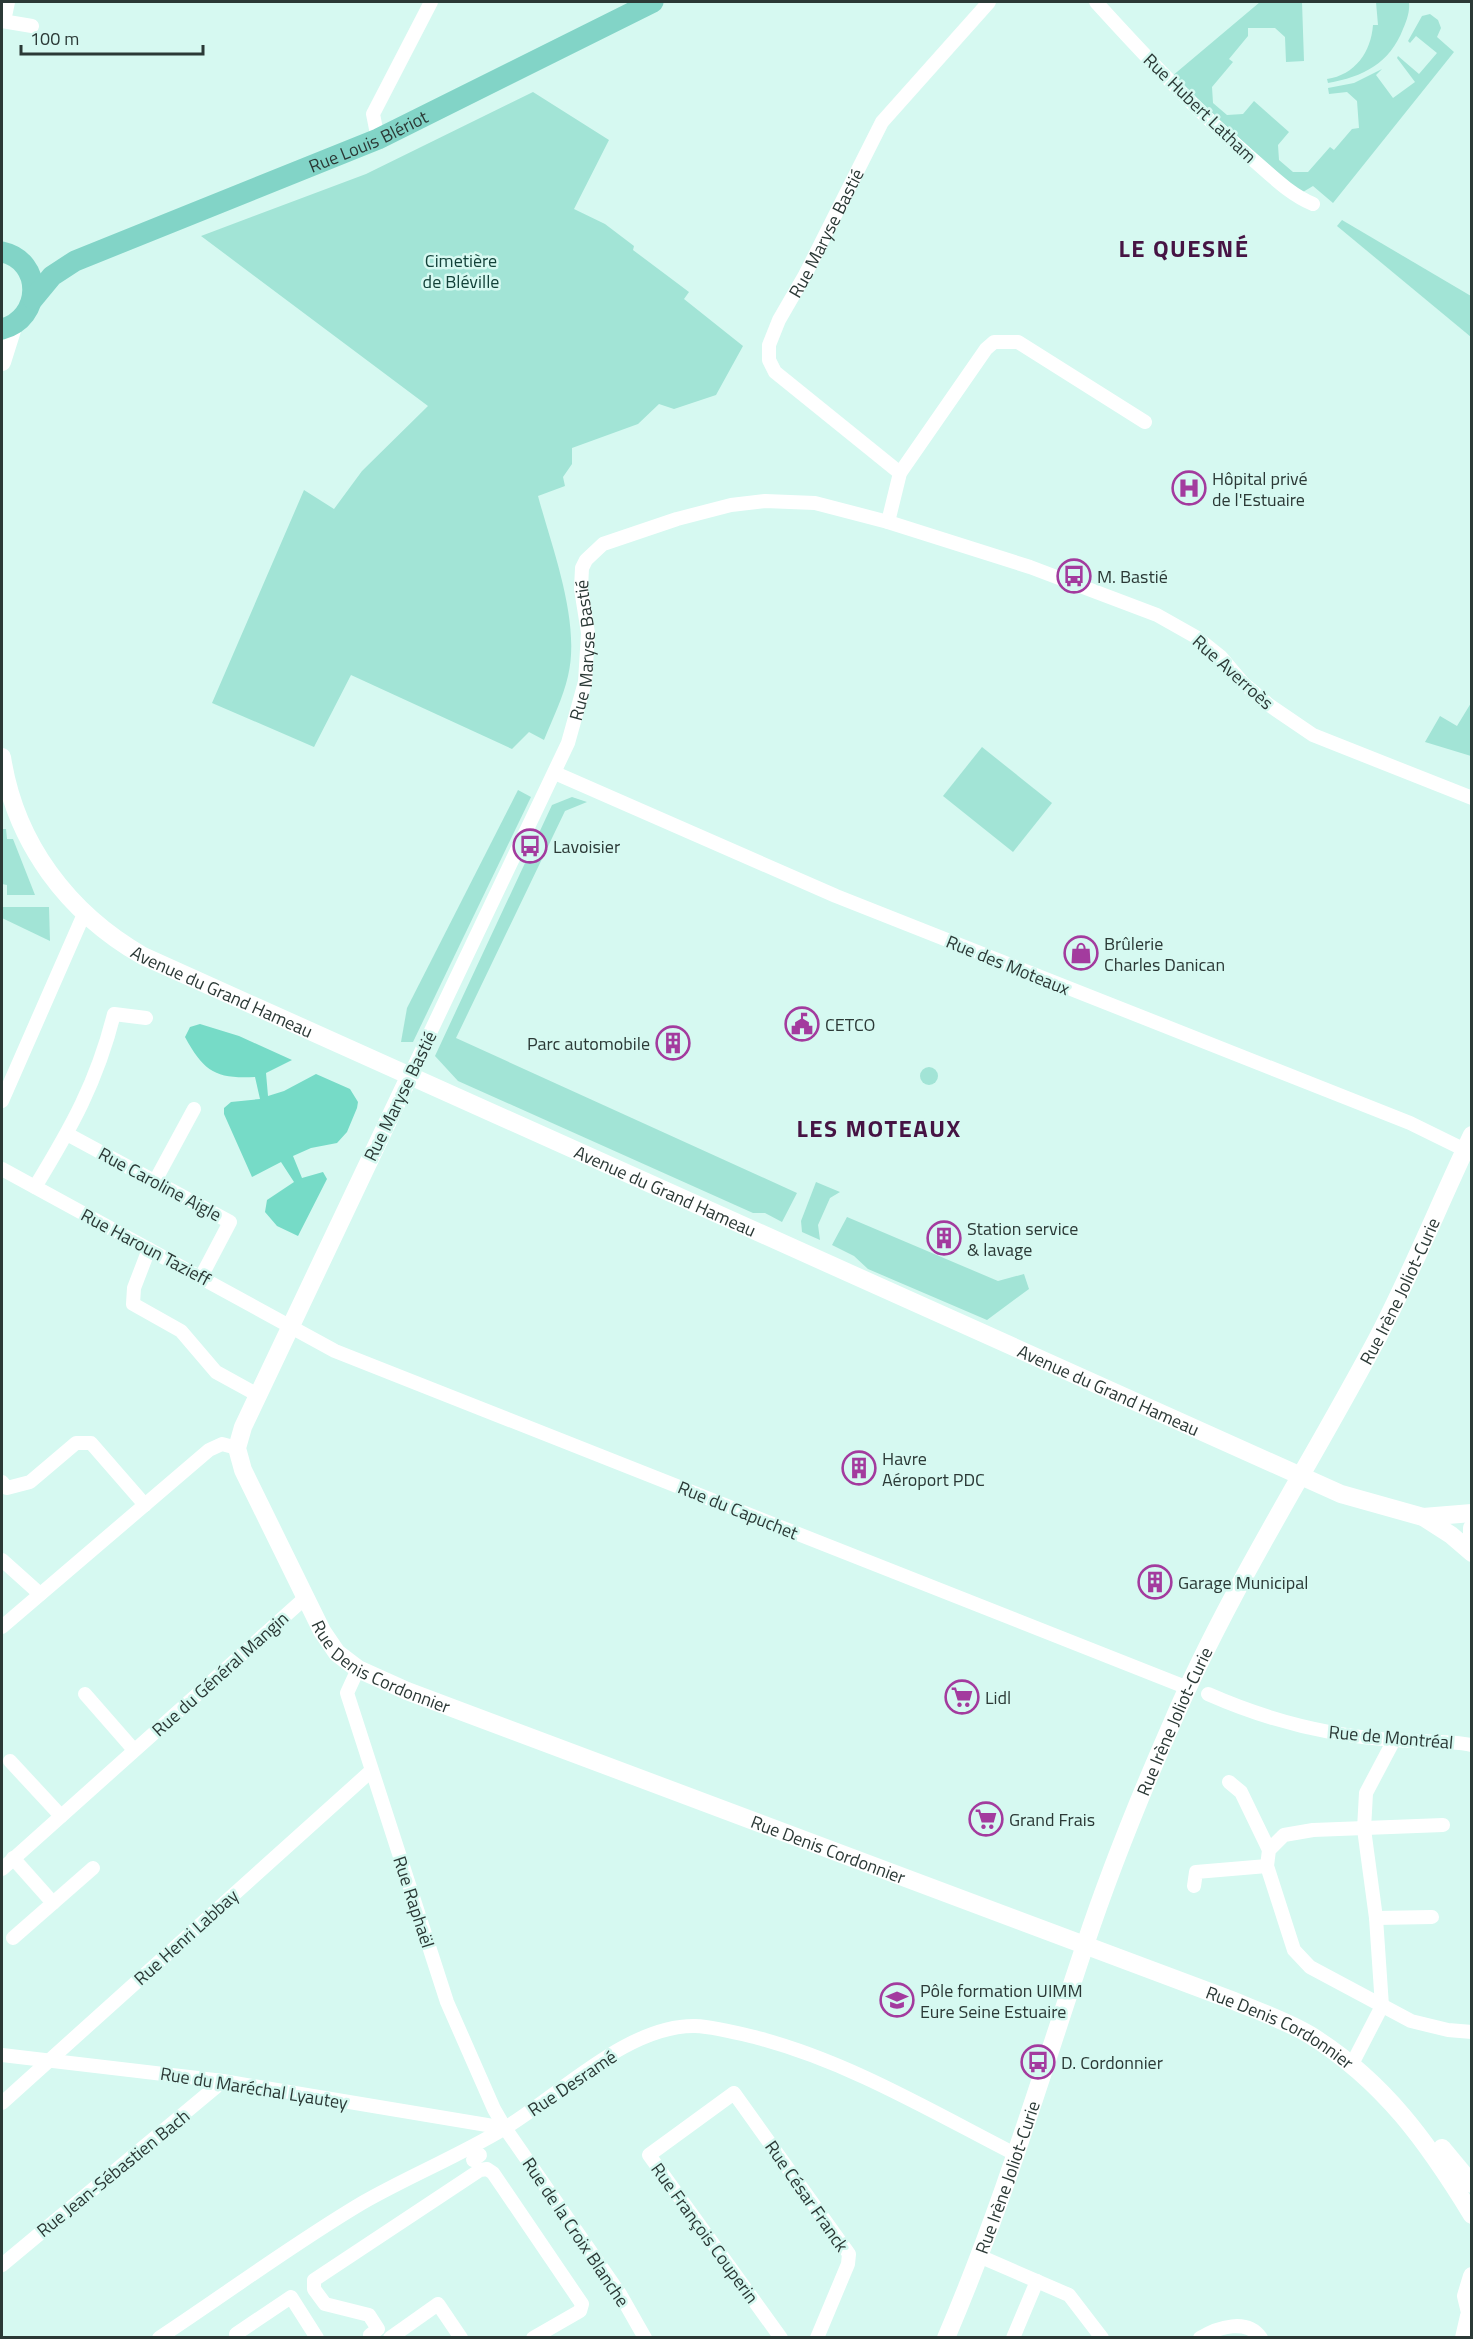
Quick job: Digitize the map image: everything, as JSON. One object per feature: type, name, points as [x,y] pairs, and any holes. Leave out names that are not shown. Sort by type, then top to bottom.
[{"type":"main road","name":"Rue Louis Blériot","points":[[8,327],[29,309],[33,298],[52,276],[75,261],[378,139],[653,2]]},
{"type":"main road","points":[[2,252],[16,258],[25,266],[31,277],[33,298]]},
{"type":"main road","name":"Rue Louis Blériot","points":[[25,266],[75,261]]},
{"type":"street","points":[[8,2],[3,21],[32,26]]},
{"type":"street","points":[[378,139],[373,114],[431,2]]},
{"type":"street","name":"Rue Maryse Bastié","points":[[900,473],[775,372],[769,360],[769,345],[778,320],[803,278],[882,122],[989,2]]},
{"type":"street","name":"Rue Hubert Latham","points":[[1096,2],[1174,88],[1295,197],[1313,204]]},
{"type":"street","points":[[2,362],[8,327]]},
{"type":"street","points":[[888,522],[900,473],[986,349],[994,342],[1018,342],[1145,422]]},
{"type":"street","name":"Rue Maryse Bastié","points":[[237,1448],[243,1427],[258,1395],[568,743],[585,682],[588,633],[581,589],[582,568],[586,560],[603,544],[677,519],[731,505],[765,501],[815,503],[888,522]]},
{"type":"street","name":"Rue Averroès","points":[[888,522],[1030,567],[1157,615],[1196,637],[1221,657],[1243,683],[1269,705],[1314,735],[1472,798]]},
{"type":"street","name":"Avenue du Grand Hameau","points":[[2,757],[12,799],[31,844],[58,886],[84,914],[119,941],[162,966],[1341,1494],[1423,1517],[1472,1551]]},
{"type":"street","name":"Rue des Moteaux","points":[[555,773],[836,896],[1410,1123],[1468,1142]]},
{"type":"street","points":[[2,1101],[84,914]]},
{"type":"street","points":[[34,1187],[88,1095],[100,1065],[114,1014],[146,1018]]},
{"type":"street","points":[[155,1182],[194,1108]]},
{"type":"street","name":"Rue Caroline Aigle","points":[[67,1134],[230,1222],[201,1277]]},
{"type":"street","name":"Rue Irène Joliot-Curie","points":[[946,2337],[979,2256],[1015,2154],[1084,1946],[1133,1815],[1188,1688],[1283,1506],[1379,1336],[1424,1243],[1468,1142]]},
{"type":"street","name":"Rue Haroun Tazieff","points":[[2,1169],[291,1326]]},
{"type":"street","points":[[149,1249],[134,1288],[133,1304],[181,1331],[216,1372],[258,1395]]},
{"type":"street","name":"Rue du Capuchet","points":[[291,1326],[336,1351],[1188,1688]]},
{"type":"street","points":[[2,1482],[7,1488],[30,1482],[76,1443],[91,1443],[145,1505]]},
{"type":"street","points":[[2,1627],[209,1450],[222,1444],[237,1448]]},
{"type":"street","name":"Rue Denis Cordonnier","points":[[237,1448],[243,1470],[305,1598],[337,1653],[358,1669],[418,1695],[1286,2023],[1309,2035],[1352,2064],[1397,2107],[1435,2155],[1472,2215]]},
{"type":"street","name":"Avenue du Grand Hameau","points":[[1423,1517],[1472,1513]]},
{"type":"street","name":"Avenue du Grand Hameau","points":[[1472,1528],[1472,1551]]},
{"type":"street","points":[[2,1560],[40,1594]]},
{"type":"street","name":"Rue du Général Mangin","points":[[2,1869],[305,1598]]},
{"type":"street","name":"Rue Raphaël","points":[[358,1669],[347,1693],[371,1771],[447,2002],[494,2109],[505,2128]]},
{"type":"street","name":"Rue du Général Mangin","points":[[85,1694],[134,1750]]},
{"type":"street","name":"Rue de Montréal","points":[[1208,1694],[1250,1713],[1316,1730],[1394,1740],[1449,1741],[1472,1745]]},
{"type":"street","points":[[1352,2064],[1382,2006],[1376,1918],[1364,1829],[1366,1793],[1394,1740]]},
{"type":"street","points":[[10,1761],[61,1816]]},
{"type":"street","name":"Rue Henri Labbay","points":[[2,2103],[371,1771]]},
{"type":"street","points":[[1229,1782],[1241,1792],[1269,1850]]},
{"type":"street","points":[[1443,1826],[1313,1830],[1284,1835],[1269,1850],[1266,1866],[1294,1950],[1310,1967],[1411,2021],[1448,2030],[1472,2032]]},
{"type":"street","points":[[14,1858],[53,1902]]},
{"type":"street","points":[[1194,1886],[1196,1872],[1266,1866]]},
{"type":"street","points":[[13,1938],[93,1868]]},
{"type":"street","points":[[1376,1918],[1432,1917]]},
{"type":"street","name":"Rue Desramé","points":[[159,2337],[362,2203],[505,2128],[634,2040],[672,2027],[697,2026],[779,2044],[832,2063],[882,2084],[1015,2154]]},
{"type":"street","name":"Rue du Maréchal Lyautey","points":[[2,2055],[223,2081],[505,2128]]},
{"type":"street","name":"Rue Jean-Sébastien Bach","points":[[2,2265],[223,2081]]},
{"type":"street","name":"Rue François Couperin","points":[[734,2093],[649,2155],[781,2337]]},
{"type":"street","name":"Rue César Franck","points":[[734,2093],[849,2254],[846,2270],[817,2337]]},
{"type":"street","points":[[1397,2107],[1416,2117],[1472,2184]]},
{"type":"street","name":"Rue de la Croix Blanche","points":[[505,2128],[620,2294],[645,2337]]},
{"type":"street","points":[[370,2335],[378,2329],[369,2315],[325,2304],[314,2289],[315,2280],[480,2170],[487,2169],[493,2173],[582,2304],[580,2310],[543,2335]]},
{"type":"street","points":[[979,2256],[1069,2295],[1101,2337]]},
{"type":"street","points":[[1464,2337],[1470,2319],[1466,2296],[1472,2276]]},
{"type":"street","points":[[1013,2337],[1037,2281]]},
{"type":"street","points":[[236,2334],[296,2296],[317,2337]]},
{"type":"street","points":[[390,2337],[438,2304],[461,2337]]},
{"type":"street","points":[[1200,2337],[1213,2331],[1236,2326],[1248,2327],[1261,2337]]},
{"type":"green space","points":[[1260,2],[1302,2],[1304,61],[1286,62],[1285,37],[1275,28],[1248,28],[1248,36],[1229,59],[1233,62],[1212,87],[1213,103],[1227,115],[1243,114],[1254,101],[1289,132],[1278,145],[1279,160],[1293,172],[1308,172],[1330,147],[1334,150],[1352,129],[1359,128],[1357,101],[1347,92],[1329,94],[1328,88],[1354,83],[1382,69],[1376,75],[1393,98],[1415,82],[1397,58],[1398,56],[1419,74],[1437,53],[1416,36],[1410,43],[1408,41],[1422,16],[1430,14],[1438,20],[1441,28],[1437,37],[1454,52],[1333,203],[1313,186],[1303,192],[1297,190],[1171,77]]},
{"type":"green space","points":[[1376,2],[1409,2],[1407,19],[1397,41],[1391,51],[1374,66],[1353,77],[1328,83],[1327,79],[1346,73],[1360,61],[1365,53],[1373,25],[1378,25]]},
{"type":"green space","name":"Cimetière de Bléville","points":[[533,92],[609,140],[574,209],[605,224],[634,246],[633,250],[689,292],[684,299],[743,346],[716,395],[674,409],[659,404],[638,424],[572,448],[572,464],[563,477],[565,486],[538,496],[563,585],[571,632],[568,676],[544,740],[529,732],[512,749],[351,675],[314,747],[212,703],[304,490],[334,509],[362,471],[428,406],[201,236],[366,174]]},
{"type":"green space","points":[[1342,220],[1471,296],[1471,337],[1337,226]]},
{"type":"green space","points":[[1471,703],[1471,756],[1425,742],[1440,716],[1457,726]]},
{"type":"green space","points":[[982,747],[1052,803],[1013,852],[943,796]]},
{"type":"green space","points":[[518,790],[531,797],[413,1042],[401,1042],[407,1008]]},
{"type":"green space","points":[[572,797],[587,802],[565,811],[456,1038],[797,1193],[782,1222],[765,1213],[753,1213],[458,1081],[435,1056],[552,805]]},
{"type":"green space","points":[[2,829],[6,829],[7,839],[13,839],[35,895],[7,895],[7,885],[2,884]]},
{"type":"green space","points":[[2,907],[49,907],[50,941],[2,918]]},
{"type":"green space","points":[[929,1067],[935,1070],[938,1076],[935,1082],[929,1085],[923,1082],[920,1076],[923,1070]]},
{"type":"green space","points":[[816,1182],[840,1192],[830,1198],[818,1225],[820,1240],[802,1232],[801,1221]]},
{"type":"green space","points":[[847,1217],[998,1281],[1024,1274],[1029,1289],[987,1320],[868,1269],[854,1256],[832,1245]]},
{"type":"shaded area","points":[[200,1024],[239,1036],[292,1060],[266,1073],[268,1096],[284,1091],[316,1074],[350,1089],[358,1102],[347,1132],[337,1143],[311,1148],[293,1156],[302,1178],[323,1172],[327,1179],[298,1236],[277,1226],[265,1212],[267,1200],[294,1182],[281,1162],[252,1177],[224,1114],[224,1108],[231,1102],[260,1099],[255,1077],[230,1077],[205,1066],[185,1037],[190,1027]]},
{"type":"place","name":"Hôpital privé de l'Estuaire","points":[[1189,488]]},
{"type":"place","name":"M. Bastié","points":[[1074,576]]},
{"type":"place","name":"Lavoisier","points":[[530,846]]},
{"type":"place","name":"Brûlerie Charles Danican","points":[[1081,953]]},
{"type":"place","name":"CETCO","points":[[802,1024]]},
{"type":"place","name":"Parc automobile","points":[[673,1043]]},
{"type":"place","name":"Station service & lavage","points":[[944,1238]]},
{"type":"place","name":"Havre Aéroport PDC","points":[[859,1468]]},
{"type":"place","name":"Garage Municipal","points":[[1155,1582]]},
{"type":"place","name":"Lidl","points":[[962,1697]]},
{"type":"place","name":"Grand Frais","points":[[986,1819]]},
{"type":"place","name":"Pôle formation UIMM Eure Seine Estuaire","points":[[897,2000]]},
{"type":"place","name":"D. Cordonnier","points":[[1038,2062]]},
{"type":"district","name":"LE QUESNÉ","points":[[1184,248]]},
{"type":"district","name":"LES MOTEAUX","points":[[879,1128]]}]
